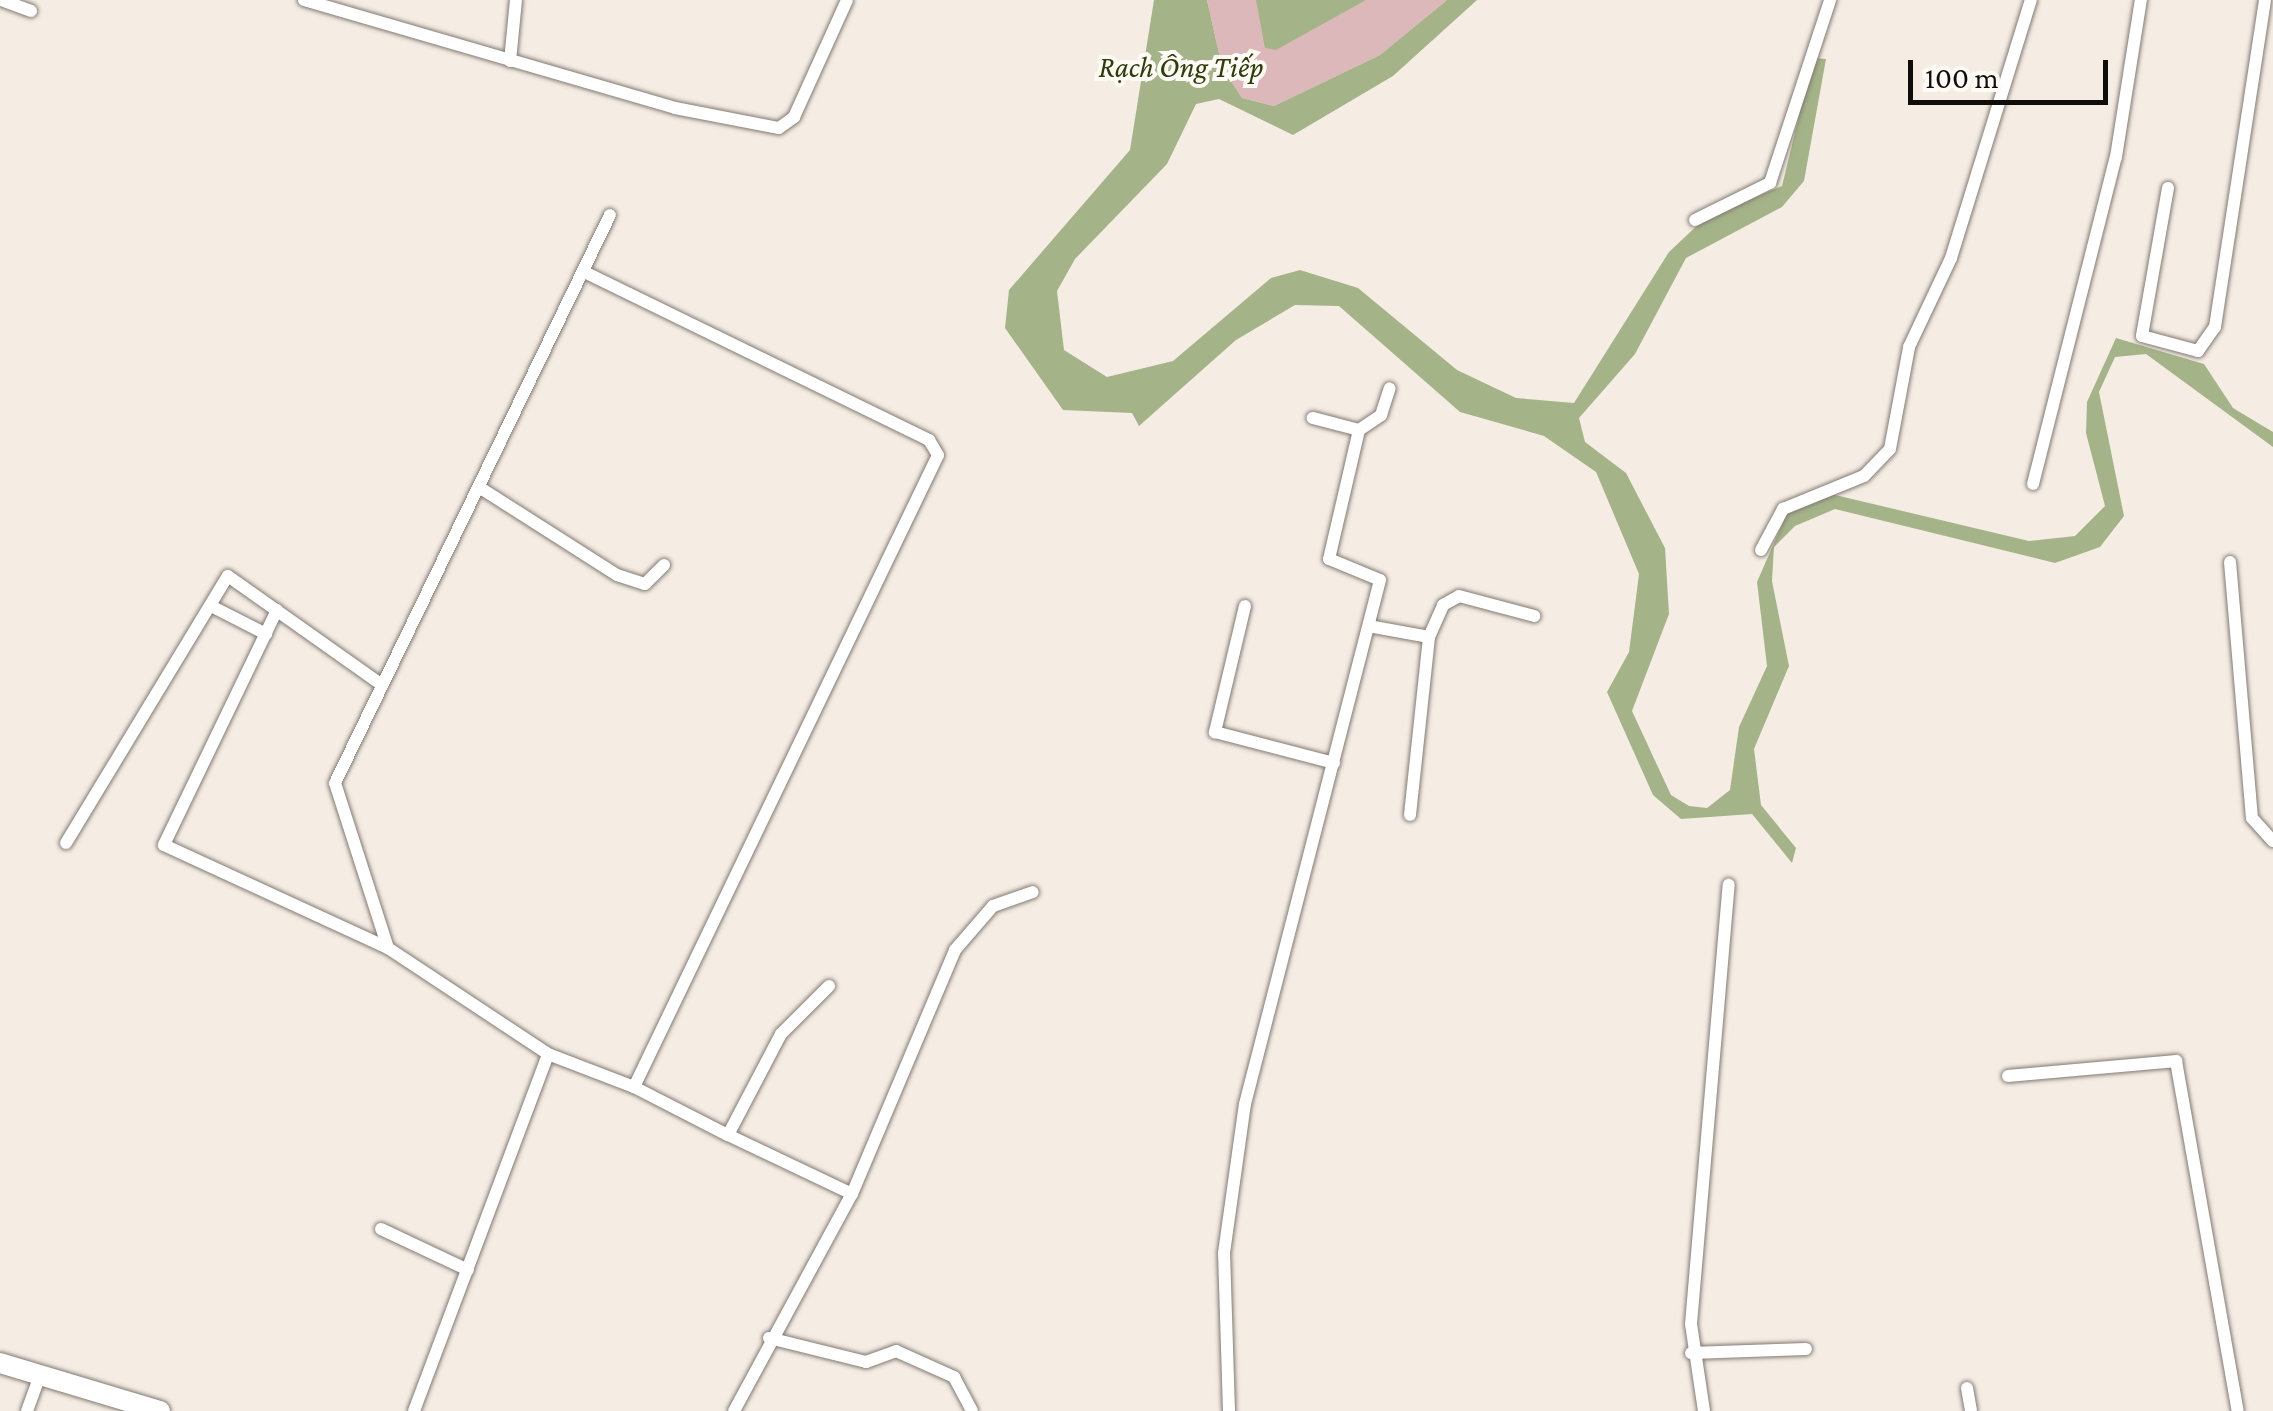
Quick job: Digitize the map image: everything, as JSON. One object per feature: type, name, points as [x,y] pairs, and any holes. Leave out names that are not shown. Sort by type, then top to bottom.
[{"type":"main road","points":[[0,1363],[160,1411]]},
{"type":"street","points":[[1,0],[30,11]]},
{"type":"street","points":[[304,0],[510,60],[779,128],[794,117],[847,0]]},
{"type":"street","points":[[510,60],[516,0]]},
{"type":"street","points":[[1695,220],[1770,182],[1830,0]]},
{"type":"street","points":[[1762,550],[1783,509],[1864,476],[1890,449],[1909,347],[1952,258],[2030,0]]},
{"type":"street","points":[[2033,484],[2116,157],[2141,0]]},
{"type":"street","points":[[2168,188],[2142,336],[2208,349],[2266,0]]},
{"type":"street","points":[[388,948],[335,791],[382,685],[482,489],[610,215]]},
{"type":"street","points":[[584,272],[929,440],[938,455],[634,1087]]},
{"type":"street","points":[[1228,1411],[1224,1253],[1244,1104],[1374,627],[1376,574],[1326,552],[1359,430],[1381,414],[1390,388]]},
{"type":"street","points":[[1313,418],[1359,430]]},
{"type":"street","points":[[482,489],[617,575],[644,584],[664,564]]},
{"type":"street","points":[[2230,562],[2252,818],[2273,841]]},
{"type":"street","points":[[66,843],[228,576],[382,685]]},
{"type":"street","points":[[1410,815],[1429,637],[1442,605],[1459,596],[1534,616]]},
{"type":"street","points":[[212,602],[266,634]]},
{"type":"street","points":[[1245,606],[1215,732],[1334,764]]},
{"type":"street","points":[[277,610],[164,845],[388,948],[548,1054],[634,1087],[852,1194]]},
{"type":"street","points":[[1374,627],[1429,637]]},
{"type":"street","points":[[1704,1411],[1691,1353],[1729,886]]},
{"type":"street","points":[[734,1411],[769,1338],[852,1194],[956,950],[993,906],[1033,892]]},
{"type":"street","points":[[728,1134],[781,1034],[829,986]]},
{"type":"street","points":[[414,1411],[548,1054]]},
{"type":"street","points":[[2008,1076],[2176,1061],[2238,1411]]},
{"type":"street","points":[[381,1229],[468,1270]]},
{"type":"street","points":[[769,1338],[866,1362],[896,1352],[954,1377],[972,1411]]},
{"type":"street","points":[[1691,1353],[1806,1349]]},
{"type":"street","points":[[27,1411],[40,1375]]},
{"type":"street","points":[[1968,1388],[1971,1411]]},
{"type":"shaded area","points":[[1207,0],[1447,0],[1380,55],[1274,106],[1242,98],[1222,67]]},
{"type":"water","name":"Rạch Ông Tiếp","points":[[1154,0],[1207,0],[1222,67],[1242,98],[1274,106],[1380,55],[1447,0],[1477,0],[1393,76],[1293,135],[1219,99],[1196,104],[1167,164],[1075,259],[1057,291],[1064,350],[1107,377],[1173,361],[1271,278],[1300,270],[1358,288],[1457,370],[1516,398],[1574,403],[1669,252],[1704,219],[1782,186],[1813,58],[1826,59],[1804,181],[1782,207],[1686,258],[1635,354],[1579,418],[1585,442],[1626,473],[1665,548],[1669,614],[1632,711],[1671,795],[1689,806],[1707,808],[1730,790],[1739,727],[1767,666],[1757,582],[1788,511],[1831,494],[2029,541],[2075,536],[2105,506],[2086,433],[2087,402],[2116,338],[2204,364],[2233,408],[2273,432],[2273,447],[2146,354],[2115,357],[2099,392],[2124,516],[2100,547],[2055,563],[1835,509],[1795,526],[1774,547],[1772,581],[1789,666],[1754,749],[1761,805],[1796,848],[1792,863],[1752,814],[1681,819],[1653,795],[1607,692],[1629,652],[1639,574],[1596,472],[1544,436],[1460,412],[1339,306],[1295,305],[1236,340],[1139,426],[1132,413],[1063,410],[1005,328],[1009,290],[1130,150]]},
{"type":"water","points":[[1256,0],[1366,0],[1276,50],[1265,48]]}]
